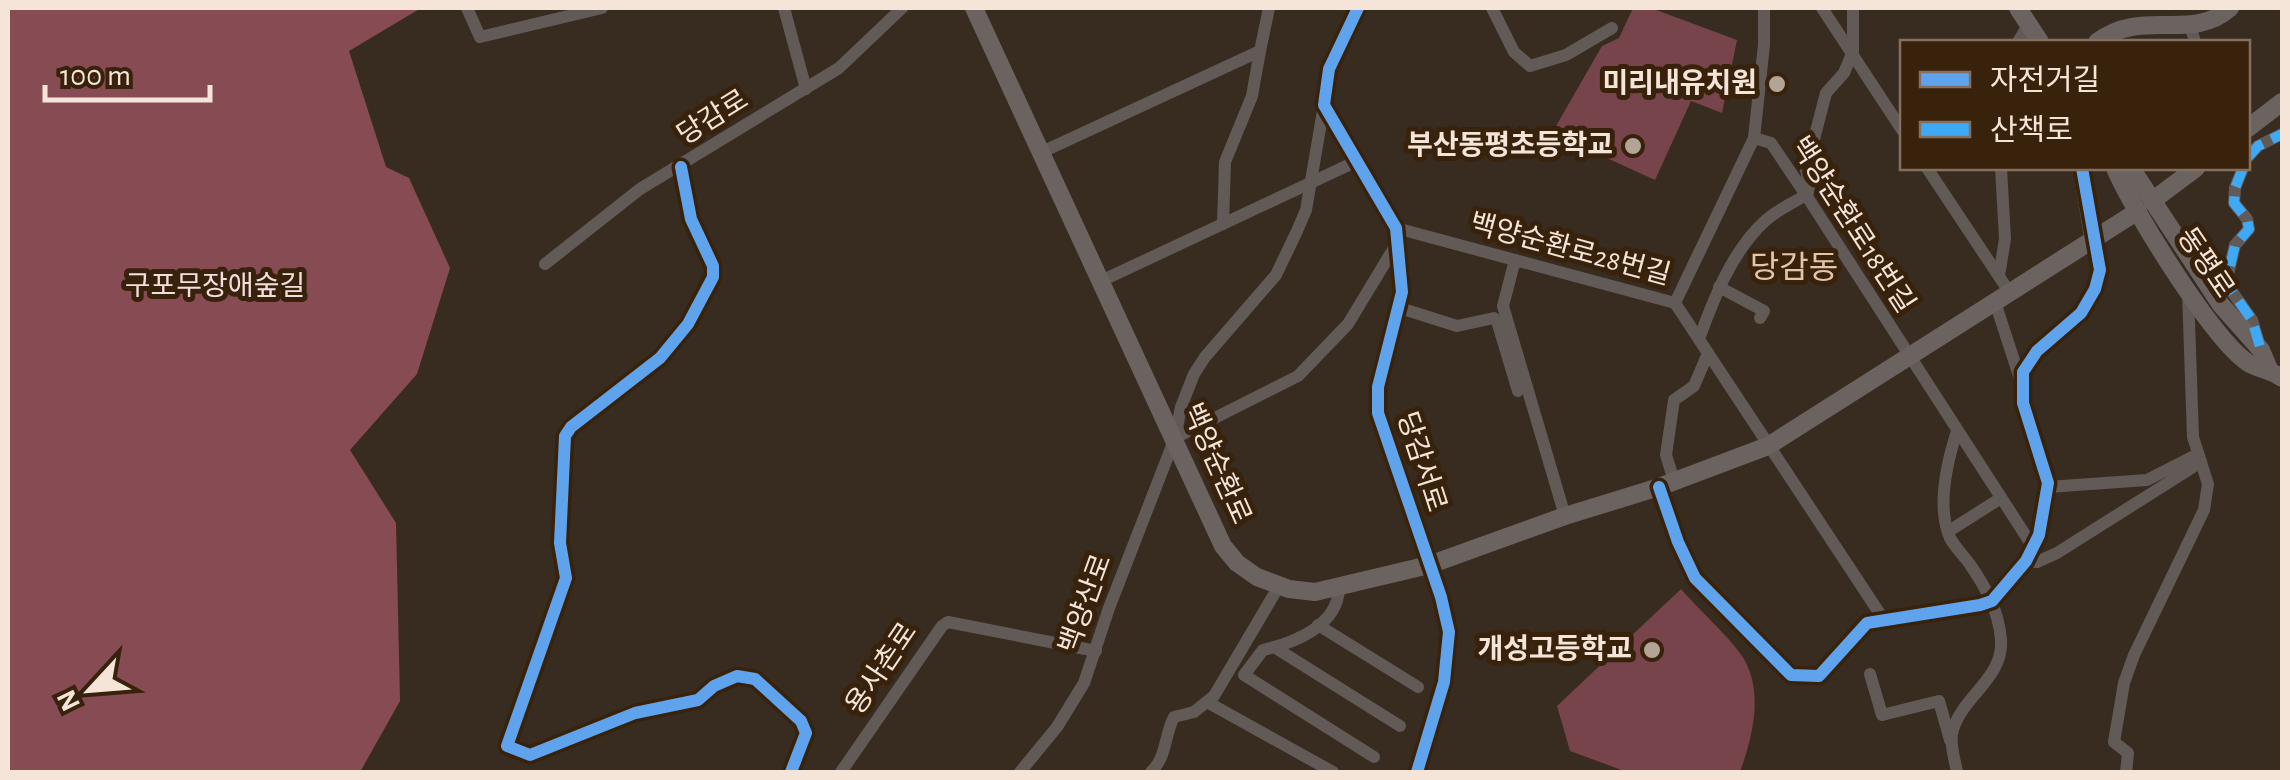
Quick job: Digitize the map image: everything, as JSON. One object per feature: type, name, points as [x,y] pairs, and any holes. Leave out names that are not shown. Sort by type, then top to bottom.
[{"type":"main road","name":"백양순환로","points":[[974,8],[1223,546],[1248,572],[1279,586],[1315,592],[1429,565],[1768,446],[1908,356],[2002,288],[2145,206],[2193,170]]},
{"type":"main road","points":[[1324,105],[1329,69],[1358,8]]},
{"type":"main road","points":[[2100,40],[2134,24],[2192,34],[2230,8]]},
{"type":"main road","points":[[2023,16],[2039,40]]},
{"type":"main road","points":[[2250,126],[2282,102]]},
{"type":"main road","name":"당감서로","points":[[1324,105],[1396,236],[1403,274],[1400,308],[1378,387],[1378,413],[1445,612],[1450,650],[1418,772]]},
{"type":"main road","points":[[2082,170],[2093,237]]},
{"type":"main road","name":"동평로","points":[[2116,170],[2276,373]]},
{"type":"main road","name":"동평로","points":[[2127,170],[2188,290],[2226,341],[2249,364],[2276,373]]},
{"type":"street","points":[[467,8],[480,37],[595,8]]},
{"type":"street","points":[[784,8],[806,90]]},
{"type":"street","name":"당감로","points":[[544,264],[640,190],[838,68],[902,8]]},
{"type":"street","points":[[1224,224],[1225,162],[1252,96],[1270,8]]},
{"type":"street","points":[[1492,8],[1502,32],[1524,63],[1535,67],[1558,59],[1612,28]]},
{"type":"street","name":"백양순환로18번길","points":[[1764,8],[1754,138],[1771,143],[2033,547]]},
{"type":"street","points":[[1822,8],[1900,127]]},
{"type":"street","points":[[1699,339],[1719,287],[1765,221],[1810,190],[1806,170],[1826,93],[1844,73],[1852,54],[1852,8]]},
{"type":"street","points":[[1042,152],[1260,51]]},
{"type":"street","name":"백양산로","points":[[1020,772],[1074,701],[1096,651],[1194,374],[1276,275],[1306,210],[1324,105]]},
{"type":"street","points":[[2250,155],[2258,146],[2282,134]]},
{"type":"street","points":[[1675,303],[1754,138]]},
{"type":"street","points":[[1101,282],[1358,161]]},
{"type":"street","points":[[680,166],[691,219],[714,266],[712,276],[688,324],[660,358],[565,436],[560,543],[566,578],[506,746],[530,755],[635,713],[698,700],[714,686],[738,676],[756,679],[801,720],[806,733],[791,772]]},
{"type":"street","points":[[1928,170],[2002,288]]},
{"type":"street","points":[[1708,353],[1694,386],[1674,400],[1666,484],[1678,542],[1695,578],[1792,675],[1819,676],[1867,624],[1992,600],[2026,561],[2033,547],[2045,514],[2048,487],[1997,308],[2005,239],[2001,170]]},
{"type":"street","points":[[2242,170],[2234,202],[2247,220],[2248,229],[2235,245],[2226,283],[2252,320],[2261,350]]},
{"type":"street","points":[[1174,438],[1298,376],[1348,324],[1396,236]]},
{"type":"street","name":"백양순환로28번길","points":[[1396,236],[1514,260],[1675,303],[1884,620]]},
{"type":"street","points":[[2021,382],[2037,351],[2071,324],[2089,302],[2100,270],[2093,237]]},
{"type":"street","points":[[1514,260],[1503,306],[1565,516]]},
{"type":"street","points":[[1719,287],[1764,310],[1760,318]]},
{"type":"street","points":[[2126,772],[2129,756],[2114,742],[2124,684],[2134,655],[2204,510],[2208,484],[2193,436],[2188,290]]},
{"type":"street","points":[[1400,308],[1457,326],[1494,318],[1518,391]]},
{"type":"street","points":[[1952,748],[1960,716],[1999,660],[2002,644],[1992,600],[1949,530],[1945,486],[1957,431]]},
{"type":"street","points":[[2048,487],[2147,480],[2192,457],[2201,462]]},
{"type":"street","points":[[2026,561],[2037,562],[2057,553],[2201,462]]},
{"type":"street","points":[[1949,530],[2001,498]]},
{"type":"street","points":[[1152,772],[1162,762],[1167,729],[1174,716],[1194,712],[1214,696],[1279,586]]},
{"type":"street","points":[[1339,588],[1339,599],[1318,625],[1292,643],[1257,654],[1244,676],[1374,757]]},
{"type":"street","name":"용사촌로","points":[[841,772],[948,622],[1096,651]]},
{"type":"street","points":[[1318,625],[1418,687]]},
{"type":"street","points":[[1274,648],[1400,726]]},
{"type":"street","points":[[1870,674],[1882,715],[1938,701],[1957,772]]},
{"type":"street","points":[[1206,702],[1333,772]]},
{"type":"shaded area","points":[[1633,8],[1651,8],[1737,40],[1722,113],[1691,101],[1655,180],[1552,133],[1602,46],[1619,38]]},
{"type":"shaded area","points":[[1681,589],[1731,642],[1750,673],[1754,716],[1740,772],[1627,772],[1570,751],[1557,706]]},
{"type":"green space","name":"구포무장애숲길","points":[[8,8],[421,8],[349,51],[386,167],[409,178],[450,268],[417,374],[350,450],[396,523],[400,701],[360,772],[8,772]]},
{"type":"marked path","points":[[2250,155],[2258,146],[2282,134]]},
{"type":"marked path","points":[[2242,170],[2234,203],[2247,219],[2249,229],[2235,245],[2226,283],[2252,320],[2261,350]]},
{"type":"cycle path","points":[[1358,8],[1329,69],[1324,105],[1396,228],[1402,292],[1378,387],[1378,413],[1441,597],[1449,632],[1444,682],[1417,772]]},
{"type":"cycle path","points":[[681,167],[691,219],[713,266],[713,277],[688,324],[660,358],[571,427],[565,436],[560,543],[566,578],[507,746],[530,755],[635,713],[698,700],[714,686],[737,676],[755,679],[801,721],[806,733],[791,772]]},
{"type":"cycle path","points":[[1659,487],[1695,578],[1791,675],[1819,676],[1867,623],[1992,601],[2026,561],[2039,535],[2048,483],[2023,403],[2023,372],[2037,351],[2081,313],[2095,289],[2100,270],[2082,170]]},
{"type":"place","name":"미리내유치원","points":[[1777,84]]},
{"type":"place","name":"부산동평초등학교","points":[[1633,146]]},
{"type":"place","name":"개성고등학교","points":[[1652,650]]},
{"type":"district","name":"당감동","points":[[1794,268]]}]
